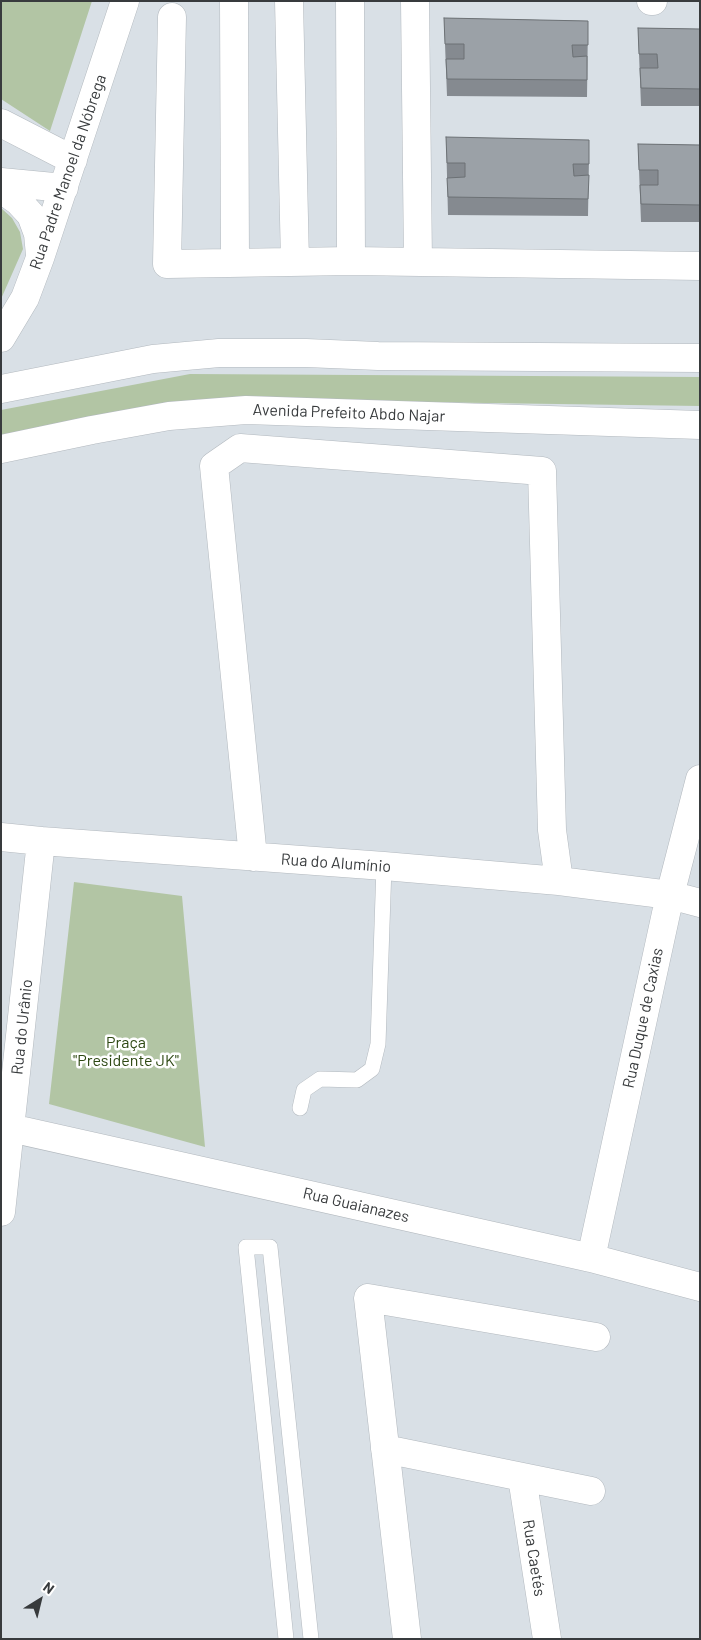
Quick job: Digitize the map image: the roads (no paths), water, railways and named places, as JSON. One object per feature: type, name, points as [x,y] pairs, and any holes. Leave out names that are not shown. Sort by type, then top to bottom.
[{"type":"street","name":"Rua Padre Manoel da Nóbrega","points":[[1,338],[25,298],[40,258],[125,1]]},
{"type":"street","points":[[234,1],[234,263]]},
{"type":"street","points":[[289,1],[295,262]]},
{"type":"street","points":[[350,1],[351,261]]},
{"type":"street","points":[[415,1],[418,262]]},
{"type":"street","points":[[172,17],[167,264],[351,261],[700,266]]},
{"type":"street","points":[[1,123],[73,160]]},
{"type":"street","points":[[1,182],[64,188]]},
{"type":"street","points":[[1,189],[31,215],[38,234],[40,258]]},
{"type":"street","points":[[1,389],[153,359],[219,354],[306,352],[378,356],[700,358]]},
{"type":"street","name":"Avenida Prefeito Abdo Najar","points":[[1,449],[169,416],[246,410],[700,425]]},
{"type":"street","points":[[252,856],[214,466],[240,448],[542,470],[552,830],[559,881]]},
{"type":"street","name":"Rua Duque de Caxias","points":[[591,1258],[670,895],[700,779]]},
{"type":"street","name":"Rua do Alumínio","points":[[1,837],[559,881],[670,895],[700,903]]},
{"type":"street","name":"Rua do Urânio","points":[[1,1212],[6,1127],[41,841]]},
{"type":"street","name":"Rua Guaianazes","points":[[6,1127],[591,1258],[700,1287]]},
{"type":"street","points":[[407,1639],[368,1298],[596,1337]]},
{"type":"street","points":[[385,1449],[591,1491]]},
{"type":"street","name":"Rua Caetés","points":[[522,1477],[547,1639]]},
{"type":"lane","points":[[300,1108],[304,1090],[320,1079],[357,1080],[372,1069],[378,1044],[384,866]]},
{"type":"lane","points":[[286,1639],[246,1247],[270,1247],[311,1639]]},
{"type":"park label","name":"Praça \"Presidente JK\"","points":[[126,1052]]}]
